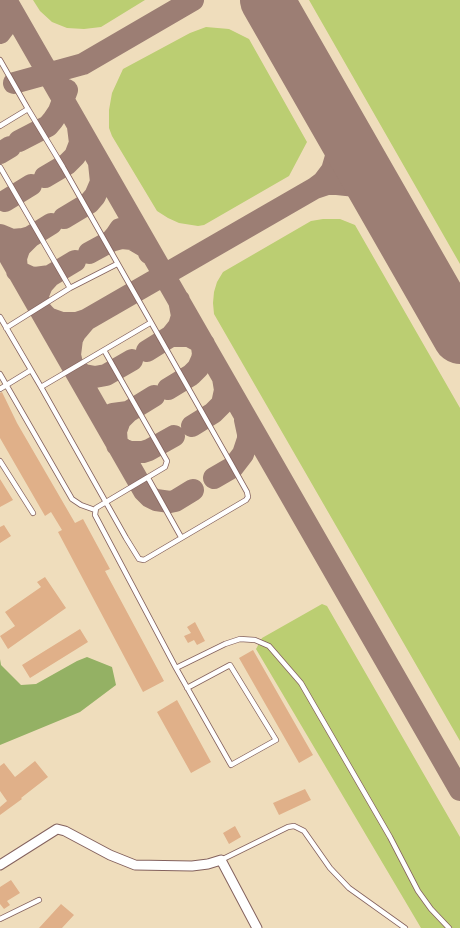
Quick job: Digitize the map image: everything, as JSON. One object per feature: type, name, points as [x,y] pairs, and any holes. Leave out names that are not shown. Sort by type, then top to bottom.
[{"type":"street","points":[[0,865],[58,829],[66,831],[110,855],[135,865],[192,866],[208,864],[221,860],[257,928]]},
{"type":"lane","points":[[0,60],[63,167],[248,495],[246,500],[144,560],[139,559],[0,317]]},
{"type":"lane","points":[[0,126],[28,109]]},
{"type":"lane","points":[[0,167],[70,288]]},
{"type":"lane","points":[[6,328],[70,288],[117,264]]},
{"type":"lane","points":[[41,387],[150,323]]},
{"type":"lane","points":[[95,510],[105,502],[148,478],[165,467],[167,464],[166,458],[104,350]]},
{"type":"lane","points":[[0,389],[31,370]]},
{"type":"lane","points":[[0,374],[72,499],[81,505],[95,510]]},
{"type":"lane","points":[[0,460],[33,513]]},
{"type":"lane","points":[[148,478],[181,537]]},
{"type":"lane","points":[[95,510],[95,515],[176,668],[187,688],[231,765],[276,740],[230,665],[187,688]]},
{"type":"lane","points":[[176,668],[225,644],[240,639],[255,640],[269,646],[301,683],[390,837],[418,891],[431,910],[449,928]]},
{"type":"lane","points":[[221,860],[294,826],[304,831],[330,868],[349,888],[405,928]]},
{"type":"lane","points":[[0,919],[40,900]]},
{"type":"green space","points":[[33,0],[145,0],[101,27],[84,29],[67,28],[52,22],[40,11]]},
{"type":"green space","points":[[309,0],[460,0],[460,264]]},
{"type":"green space","points":[[206,27],[229,29],[249,39],[307,142],[289,176],[204,225],[198,226],[179,223],[157,211],[112,136],[109,128],[109,110],[112,93],[123,69],[190,33]]},
{"type":"green space","points":[[340,219],[355,225],[460,408],[460,741],[214,314],[214,292],[217,282],[223,272],[311,221]]},
{"type":"green space","points":[[322,604],[327,606],[460,837],[460,928],[421,928],[256,649],[262,638]]},
{"type":"green space","points":[[87,657],[112,667],[116,685],[80,712],[0,745],[0,659],[1,665],[21,685],[36,684]]},
{"type":"building","points":[[2,392],[17,423],[75,523],[83,519],[110,569],[105,571],[164,681],[143,692],[58,532],[62,530],[51,512],[45,516],[0,438],[0,393]]},
{"type":"building","points":[[0,479],[13,500],[0,507]]},
{"type":"building","points":[[4,525],[11,536],[0,543],[0,527]]},
{"type":"building","points":[[45,577],[66,608],[8,649],[0,636],[15,626],[5,612],[41,587],[37,582]]},
{"type":"building","points":[[195,622],[205,641],[197,645],[194,640],[188,643],[184,636],[191,633],[187,627]]},
{"type":"building","points":[[80,629],[88,642],[30,678],[22,665]]},
{"type":"building","points":[[253,650],[313,755],[299,763],[239,658]]},
{"type":"building","points":[[177,700],[211,762],[191,773],[157,712]]},
{"type":"building","points":[[35,761],[48,777],[0,815],[0,807],[7,801],[0,791],[0,766],[4,763],[15,777]]},
{"type":"building","points":[[305,789],[311,800],[279,815],[273,803]]},
{"type":"building","points":[[235,826],[241,837],[229,844],[223,833]]},
{"type":"building","points":[[11,880],[20,893],[7,901],[10,905],[4,909],[0,904],[0,887]]},
{"type":"building","points":[[61,904],[74,915],[62,928],[39,928]]},
{"type":"taxiway","points":[[6,0],[460,790]]},
{"type":"taxiway","points":[[0,33],[6,25],[9,15],[6,0]]},
{"type":"taxiway","points":[[14,83],[83,64],[193,0]]},
{"type":"taxiway","points":[[19,141],[48,126],[59,111],[67,90]]},
{"type":"taxiway","points":[[86,320],[323,182],[332,170],[337,153],[339,135],[335,118]]},
{"type":"taxiway","points":[[45,177],[67,164],[75,156],[80,143],[78,127]]},
{"type":"taxiway","points":[[0,153],[10,147]]},
{"type":"taxiway","points":[[64,218],[89,203],[95,196],[101,182],[99,163]]},
{"type":"taxiway","points":[[315,188],[327,184],[356,186],[372,194],[384,205]]},
{"type":"taxiway","points":[[5,201],[31,185]]},
{"type":"taxiway","points":[[30,237],[51,224]]},
{"type":"taxiway","points":[[89,253],[111,241],[120,229]]},
{"type":"taxiway","points":[[0,235],[12,240],[30,237],[20,247],[18,252],[16,258],[17,271],[35,278],[50,276],[42,285],[38,295],[39,308],[48,318],[62,323],[77,323],[86,320],[72,339],[70,355],[73,368],[84,375],[95,377],[106,375],[132,360]]},
{"type":"taxiway","points":[[111,241],[122,238],[132,239],[149,249],[149,253]]},
{"type":"taxiway","points":[[0,240],[144,491],[156,500],[170,502],[175,501],[193,490]]},
{"type":"taxiway","points":[[50,276],[75,261]]},
{"type":"taxiway","points":[[179,300],[182,316],[179,326],[171,336],[189,336],[204,344]]},
{"type":"taxiway","points":[[147,351],[171,336]]},
{"type":"taxiway","points":[[168,389],[191,375],[198,368],[203,354],[201,340]]},
{"type":"taxiway","points":[[192,426],[213,413],[222,404],[225,390],[223,378]]},
{"type":"taxiway","points":[[113,414],[128,412],[154,396]]},
{"type":"taxiway","points":[[128,412],[120,420],[116,431],[117,445],[123,449],[130,452],[143,452],[174,436]]},
{"type":"taxiway","points":[[214,478],[233,467],[243,454],[248,439],[245,420]]},
{"type":"runway","points":[[267,0],[460,337]]}]
